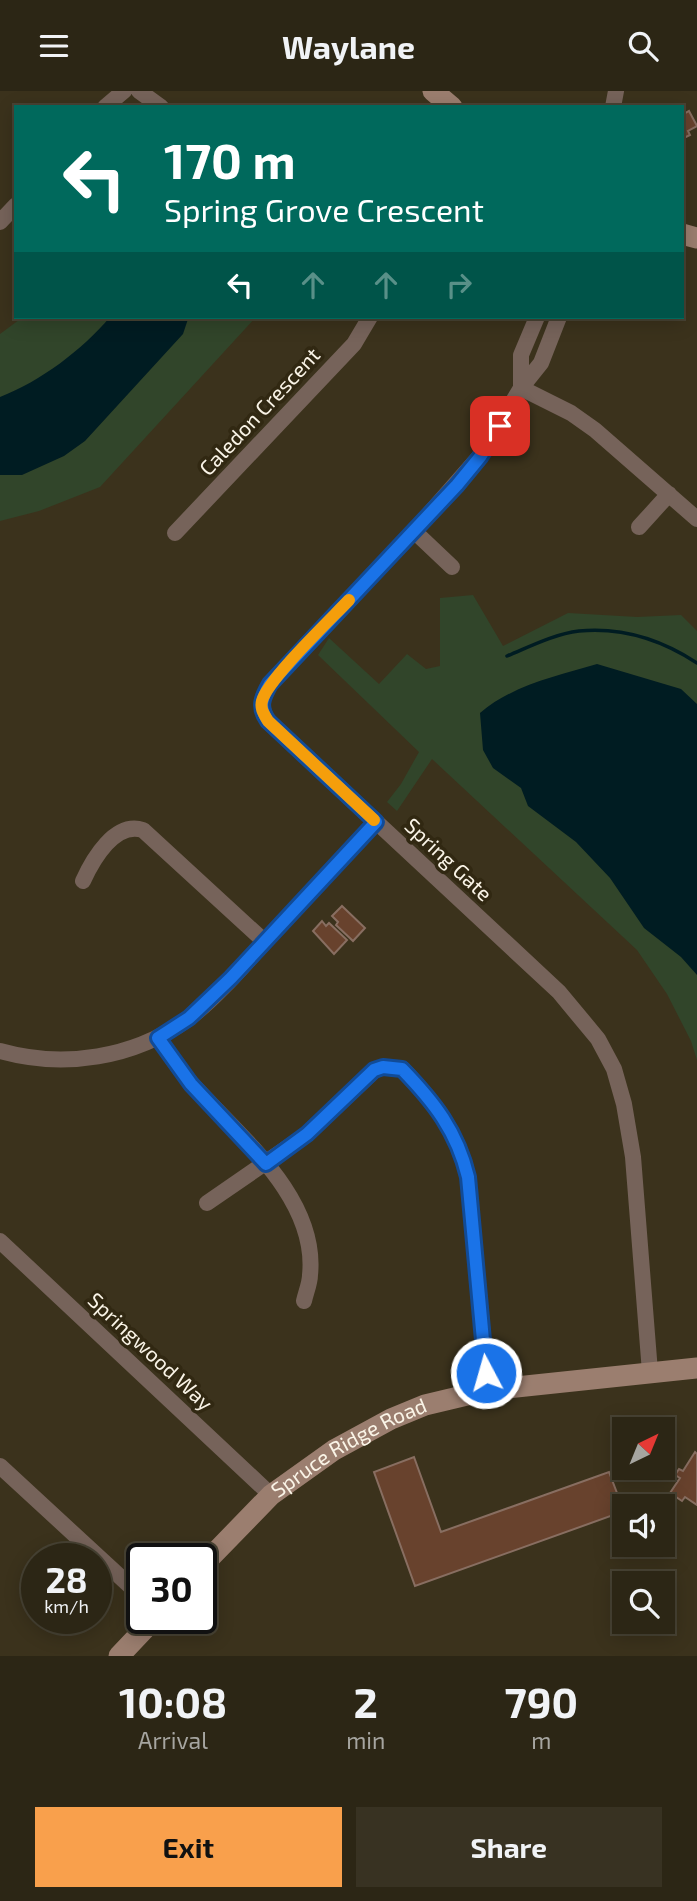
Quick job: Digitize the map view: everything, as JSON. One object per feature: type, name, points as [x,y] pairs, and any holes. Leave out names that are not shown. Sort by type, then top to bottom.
[{"type":"street","points":[[107,105],[124,91]]},
{"type":"street","points":[[139,91],[158,105]]},
{"type":"street","points":[[433,91],[450,105]]},
{"type":"street","points":[[0,222],[14,207]]},
{"type":"street","name":"Caledon Crescent","points":[[175,533],[354,344],[369,319]]},
{"type":"street","points":[[536,319],[521,355],[521,389],[551,402],[587,424],[617,447],[697,519]]},
{"type":"street","name":"Spring Gate","points":[[558,319],[541,363],[521,389],[480,457],[270,684],[261,704],[262,713],[268,721],[559,992],[598,1039],[614,1069],[624,1104],[633,1157],[650,1372]]},
{"type":"street","points":[[639,527],[669,494]]},
{"type":"street","points":[[414,531],[453,567]]},
{"type":"street","points":[[0,1051],[48,1060],[74,1059],[103,1056],[158,1038],[189,1018],[265,942],[376,822]]},
{"type":"street","points":[[83,881],[96,858],[116,835],[135,828],[144,830],[265,942]]},
{"type":"street","points":[[158,1038],[191,1084],[285,1188],[301,1217],[309,1249],[311,1274],[304,1301]]},
{"type":"street","points":[[207,1203],[307,1134],[374,1070],[383,1067],[402,1069],[442,1113],[462,1153],[468,1177],[488,1390]]},
{"type":"street","name":"Springwood Way","points":[[0,1241],[271,1495]]},
{"type":"street","name":"Spruce Ridge Road","points":[[217,1551],[271,1495],[334,1450],[391,1419],[425,1405],[488,1390],[697,1368]]},
{"type":"street","points":[[0,1466],[126,1582]]},
{"type":"street","points":[[119,1656],[139,1634]]},
{"type":"green space","points":[[20,319],[254,319],[100,487],[39,511],[0,521],[0,334]]},
{"type":"green space","points":[[473,595],[503,646],[568,613],[637,617],[681,615],[697,631],[697,1060],[691,1041],[667,994],[637,950],[432,759],[397,811],[387,802],[419,752],[318,655],[329,638],[379,684],[407,654],[426,669],[440,666],[440,598]]},
{"type":"water","points":[[108,319],[188,319],[183,334],[85,441],[64,456],[22,475],[0,475],[0,397],[31,382],[87,341]]},
{"type":"water","points":[[597,664],[681,689],[697,704],[697,975],[681,957],[644,928],[610,878],[576,842],[528,806],[521,788],[493,768],[483,750],[480,713],[493,703],[521,688]]},
{"type":"building","points":[[689,111],[697,126],[688,131],[690,135],[684,138],[684,114]]},
{"type":"building","points":[[342,906],[365,928],[353,941],[336,925],[338,922],[332,916]]},
{"type":"building","points":[[322,921],[326,926],[329,923],[347,940],[334,954],[313,931]]},
{"type":"building","points":[[695,1452],[697,1505],[685,1497],[682,1501],[670,1493],[680,1478],[676,1474],[679,1469],[683,1471]]},
{"type":"building","points":[[414,1457],[441,1532],[609,1472],[617,1493],[612,1494],[612,1516],[415,1586],[374,1472]]},
{"type":"waterway","points":[[507,656],[560,635],[595,630],[641,637],[670,648],[697,663]]},
{"type":"slow traffic","points":[[349,600],[270,684],[261,704],[262,713],[374,820]]},
{"type":"route","points":[[486,1373],[468,1177],[462,1153],[442,1113],[402,1069],[393,1066],[374,1070],[307,1134],[266,1164],[191,1084],[158,1038],[189,1018],[231,978],[376,822],[268,721],[262,713],[264,694],[270,684],[457,485],[500,426]]}]
